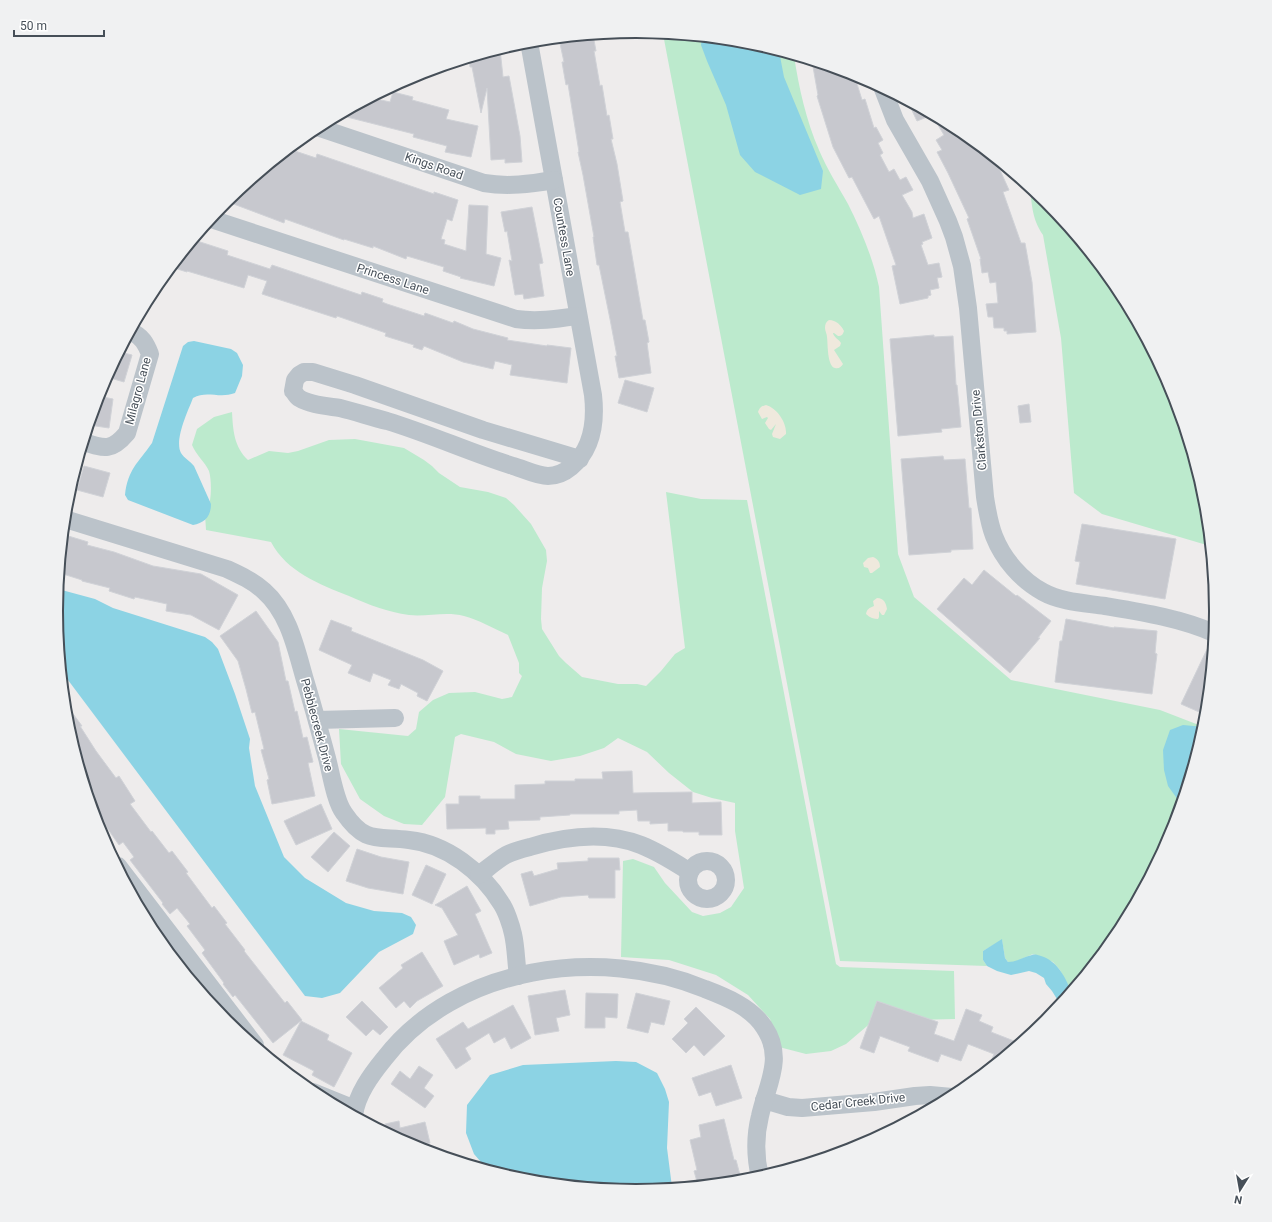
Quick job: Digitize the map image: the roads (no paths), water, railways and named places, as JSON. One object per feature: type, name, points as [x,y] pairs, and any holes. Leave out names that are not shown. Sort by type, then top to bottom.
[{"type":"street","name":"Countess Lane","points":[[530,48],[594,405],[592,432],[587,447],[580,459]]},
{"type":"street","name":"Clarkston Drive","points":[[885,95],[895,120],[930,181],[948,221],[962,266],[968,308],[985,497],[990,525],[1001,551],[1015,569],[1031,584],[1043,592],[1056,597],[1083,603],[1150,614],[1208,631]]},
{"type":"street","name":"Kings Road","points":[[326,130],[484,183],[524,185],[554,180]]},
{"type":"street","name":"Princess Lane","points":[[217,221],[516,319],[542,321],[578,316]]},
{"type":"street","name":"Milagro Lane","points":[[89,443],[107,448],[119,442],[127,433],[150,354],[147,344],[135,334]]},
{"type":"street","points":[[304,372],[313,372],[355,385],[483,430],[580,459],[567,470],[556,475],[548,476],[539,474],[499,462],[392,423],[298,398],[293,391],[295,380],[304,372]]},
{"type":"street","name":"Pebblecreek Drive","points":[[70,521],[227,569],[250,580],[265,591],[279,610],[290,630],[317,720],[340,808],[350,822],[359,830],[370,836],[381,839],[410,840],[433,846],[462,860],[479,875],[502,904],[513,934],[518,976]]},
{"type":"street","points":[[317,720],[396,718]]},
{"type":"street","points":[[479,875],[506,855],[541,843],[580,836],[619,838],[641,845],[659,853],[690,872]]},
{"type":"street","points":[[136,889],[238,1023]]},
{"type":"street","points":[[355,1110],[360,1094],[378,1066],[401,1039],[421,1021],[463,994],[518,976],[546,971],[572,968],[613,968],[641,971],[693,984],[732,1001],[754,1016],[763,1026],[770,1038],[774,1064],[772,1078],[760,1114],[756,1143],[756,1158],[759,1170]]},
{"type":"street","name":"Cedar Creek Drive","points":[[764,1100],[802,1108],[874,1102],[915,1096],[940,1096]]},
{"type":"water","points":[[701,42],[711,43],[748,49],[780,57],[784,77],[823,171],[821,189],[800,195],[755,172],[740,155],[726,105],[701,45]]},
{"type":"water","points":[[194,341],[231,349],[237,353],[243,365],[242,376],[235,393],[229,395],[208,394],[193,398],[182,426],[179,441],[181,453],[194,466],[211,504],[210,512],[206,519],[193,525],[128,500],[125,495],[126,486],[131,472],[152,443],[183,346],[188,342]]},
{"type":"water","points":[[64,591],[95,599],[113,608],[205,637],[212,642],[218,649],[235,694],[250,739],[249,748],[255,786],[284,857],[305,878],[346,903],[374,911],[402,913],[411,917],[416,925],[413,934],[379,952],[340,993],[322,998],[305,996],[67,679],[64,648]]},
{"type":"water","points":[[1183,725],[1197,726],[1177,799],[1168,786],[1164,770],[1163,750],[1170,730]]},
{"type":"water","points":[[1002,939],[1005,958],[1008,962],[1033,955],[1047,958],[1060,970],[1069,987],[1057,999],[1046,984],[1044,978],[1029,971],[1011,975],[997,971],[987,966],[983,960],[983,951]]},
{"type":"water","points":[[616,1061],[636,1062],[657,1073],[665,1089],[669,1102],[667,1148],[671,1183],[599,1183],[561,1179],[524,1173],[481,1162],[474,1154],[466,1133],[467,1105],[490,1075],[523,1065]]}]
